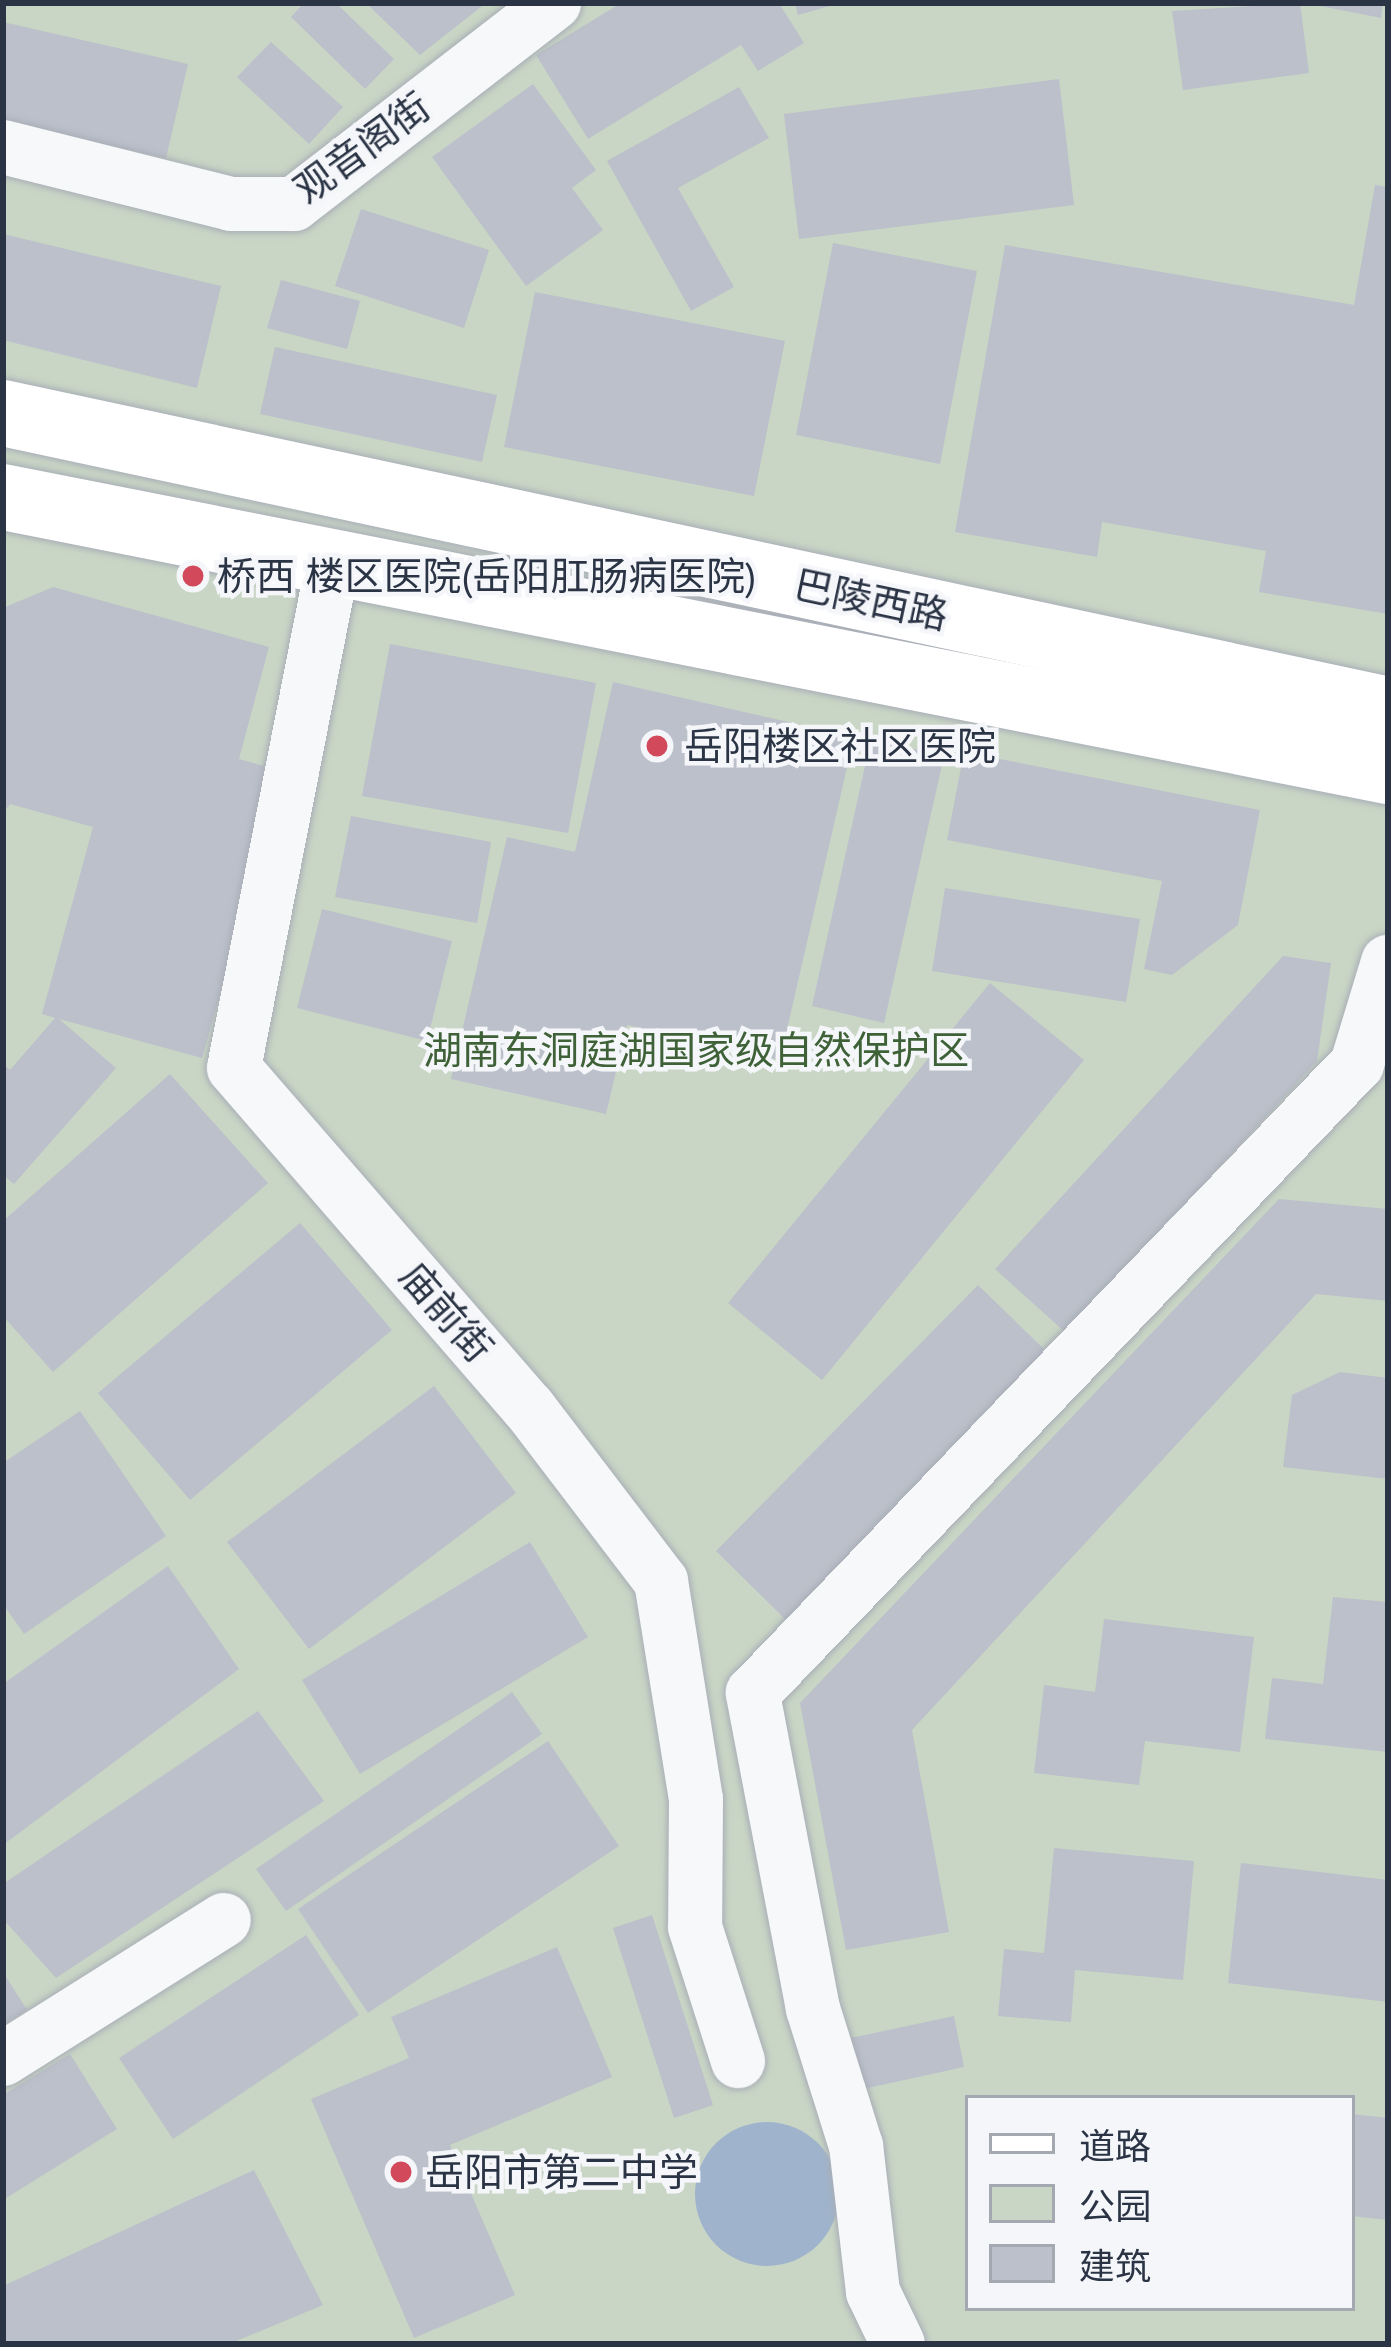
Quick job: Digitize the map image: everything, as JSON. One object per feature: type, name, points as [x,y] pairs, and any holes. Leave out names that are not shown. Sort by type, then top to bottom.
[{"type":"main road","name":"巴陵西路","points":[[3,413],[1388,710]]},
{"type":"main road","name":"巴陵西路","points":[[3,497],[332,567],[1388,771]]},
{"type":"street","name":"观音阁街","points":[[3,147],[232,204],[294,204],[554,3]]},
{"type":"street","name":"庙前街","points":[[332,567],[234,1067],[529,1408],[661,1581],[695,1798],[695,1927],[738,2061]]},
{"type":"street","points":[[898,2344],[873,2292],[856,2146],[813,2009],[753,1694],[1357,1064],[1388,962]]},
{"type":"street","points":[[3,2060],[224,1920]]},
{"type":"green space","name":"湖南东洞庭湖国家级自然保护区","points":[[3,3],[1388,3],[1388,2344],[3,2344]]},
{"type":"water","points":[[767,2122],[795,2127],[818,2143],[834,2166],[839,2194],[834,2222],[818,2245],[795,2261],[767,2266],[739,2261],[716,2245],[700,2222],[695,2194],[700,2166],[716,2143],[739,2127]]},
{"type":"building","points":[[304,3],[336,3],[394,59],[365,89],[291,17]]},
{"type":"building","points":[[366,3],[486,3],[420,55]]},
{"type":"building","points":[[621,3],[779,3],[804,43],[758,71],[741,45],[588,139],[536,55]]},
{"type":"building","points":[[795,3],[837,3],[837,4],[798,15]]},
{"type":"building","points":[[1300,3],[1309,73],[1183,90],[1172,11]]},
{"type":"building","points":[[1305,3],[1383,3],[1381,18]]},
{"type":"building","points":[[3,22],[188,64],[166,158],[3,122]]},
{"type":"building","points":[[271,42],[343,107],[309,144],[237,77]]},
{"type":"building","points":[[1059,79],[1074,205],[799,239],[784,114]]},
{"type":"building","points":[[533,84],[596,170],[572,188],[603,230],[526,286],[432,157]]},
{"type":"building","points":[[739,87],[769,138],[678,188],[734,287],[691,311],[607,161]]},
{"type":"building","points":[[1375,185],[1388,187],[1388,614],[1259,592],[1266,551],[1102,522],[1097,557],[955,532],[1005,245],[1354,305]]},
{"type":"building","points":[[361,209],[489,250],[464,328],[335,286]]},
{"type":"building","points":[[3,234],[221,286],[197,388],[3,340]]},
{"type":"building","points":[[833,243],[977,271],[940,464],[796,435]]},
{"type":"building","points":[[281,280],[360,301],[347,349],[267,328]]},
{"type":"building","points":[[535,292],[785,341],[754,496],[504,447]]},
{"type":"building","points":[[275,347],[497,395],[482,462],[260,414]]},
{"type":"building","points":[[53,587],[269,647],[239,759],[282,771],[202,1058],[59,1019],[116,1068],[14,1184],[3,1175],[3,1064],[10,1070],[55,1018],[42,1014],[93,827],[10,804],[3,813],[3,608]]},
{"type":"building","points":[[390,644],[596,683],[568,833],[362,796]]},
{"type":"building","points":[[613,682],[854,737],[780,1060],[627,1025],[606,1114],[451,1079],[507,837],[575,852]]},
{"type":"building","points":[[871,739],[944,756],[884,1023],[812,1006]]},
{"type":"building","points":[[964,752],[1260,810],[1238,925],[1172,975],[1144,969],[1162,881],[947,840]]},
{"type":"building","points":[[351,816],[491,842],[477,923],[335,897]]},
{"type":"building","points":[[945,888],[1140,919],[1126,1002],[932,971]]},
{"type":"building","points":[[322,909],[452,941],[427,1041],[297,1008]]},
{"type":"building","points":[[1283,956],[1331,963],[1317,1061],[1066,1333],[995,1269]]},
{"type":"building","points":[[990,983],[1084,1060],[822,1380],[728,1303]]},
{"type":"building","points":[[170,1074],[268,1183],[53,1372],[3,1316],[3,1221]]},
{"type":"building","points":[[1279,1199],[1388,1209],[1388,1301],[1316,1294],[912,1730],[949,1932],[846,1950],[800,1703]]},
{"type":"building","points":[[300,1223],[392,1330],[190,1500],[98,1393]]},
{"type":"building","points":[[978,1285],[1049,1354],[786,1620],[716,1551]]},
{"type":"building","points":[[1340,1372],[1388,1378],[1388,1479],[1283,1467],[1292,1395]]},
{"type":"building","points":[[434,1386],[516,1493],[309,1649],[227,1542]]},
{"type":"building","points":[[80,1411],[166,1536],[24,1634],[3,1604],[3,1463]]},
{"type":"building","points":[[530,1542],[588,1637],[360,1774],[302,1680]]},
{"type":"building","points":[[168,1566],[239,1669],[3,1845],[3,1684]]},
{"type":"building","points":[[1333,1597],[1388,1602],[1388,1752],[1265,1739],[1272,1678],[1323,1684]]},
{"type":"building","points":[[1104,1619],[1254,1637],[1240,1752],[1145,1741],[1139,1785],[1034,1773],[1044,1685],[1095,1692]]},
{"type":"building","points":[[512,1692],[542,1734],[286,1911],[256,1869]]},
{"type":"building","points":[[258,1711],[324,1801],[56,1978],[3,1919],[3,1884]]},
{"type":"building","points":[[548,1741],[619,1846],[368,2013],[298,1909]]},
{"type":"building","points":[[1054,1848],[1194,1861],[1183,1980],[1075,1970],[1071,2022],[998,2016],[1004,1949],[1044,1953]]},
{"type":"building","points":[[1241,1863],[1388,1880],[1388,2002],[1228,1983]]},
{"type":"building","points":[[652,1915],[713,2105],[674,2118],[613,1928]]},
{"type":"building","points":[[306,1935],[359,2015],[173,2139],[119,2058]]},
{"type":"building","points":[[557,1947],[612,2077],[450,2145],[515,2295],[414,2338],[311,2099],[409,2058],[391,2017]]},
{"type":"building","points":[[3,1972],[27,2010],[3,2025]]},
{"type":"building","points":[[954,2016],[964,2067],[863,2089],[851,2038]]},
{"type":"building","points":[[70,2054],[117,2129],[3,2200],[3,2095]]},
{"type":"building","points":[[1355,2114],[1388,2118],[1388,2220],[1355,2216]]},
{"type":"building","points":[[254,2170],[323,2305],[229,2344],[3,2344],[3,2286]]},
{"type":"place","name":"桥西 楼区医院(岳阳肛肠病医院)","points":[[193,576]]},
{"type":"place","name":"岳阳楼区社区医院","points":[[657,746]]},
{"type":"place","name":"岳阳市第二中学","points":[[401,2172]]}]
